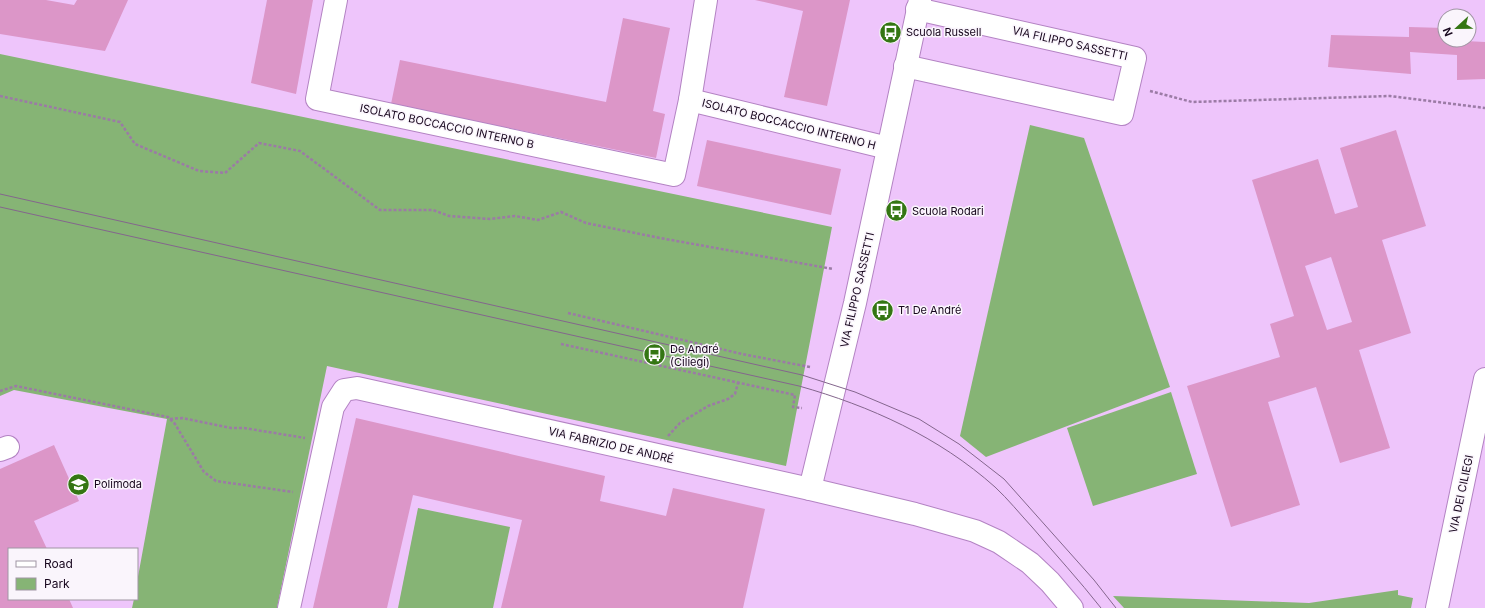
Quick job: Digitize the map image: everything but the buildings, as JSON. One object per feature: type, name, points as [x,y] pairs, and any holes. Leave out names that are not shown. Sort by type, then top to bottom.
[{"type":"street","name":"ISOLATO BOCCACCIO INTERNO B","points":[[336,0],[317,99],[674,175],[690,100]]},
{"type":"street","points":[[690,100],[706,0]]},
{"type":"street","name":"VIA FILIPPO SASSETTI","points":[[810,489],[856,296],[905,66],[919,4],[1135,58],[1122,114],[905,66]]},
{"type":"street","name":"ISOLATO BOCCACCIO INTERNO H","points":[[690,100],[888,148]]},
{"type":"street","name":"VIA DEI CILIEGI","points":[[1437,608],[1485,379]]},
{"type":"street","name":"VIA FABRIZIO DE ANDRÉ","points":[[289,608],[333,408],[340,394],[344,390],[357,388],[810,489],[915,514],[987,536],[1012,549],[1030,563],[1050,582],[1072,608]]},
{"type":"path","points":[[1129,86],[1192,102],[1390,96],[1485,108]]},
{"type":"path","points":[[0,96],[120,122],[135,144],[199,171],[226,173],[259,143],[300,151],[380,210],[433,210],[449,216],[490,219],[515,216],[538,220],[561,212],[586,223],[638,234],[833,269]]},
{"type":"path","points":[[568,313],[742,354],[810,367]]},
{"type":"path","points":[[561,344],[795,395],[793,407],[802,408]]},
{"type":"path","points":[[664,440],[680,423],[708,406],[728,400],[735,394],[738,383]]},
{"type":"path","points":[[0,391],[16,386],[168,417],[204,472],[216,481],[313,495]]},
{"type":"path","points":[[170,419],[182,418],[293,438],[325,440]]},
{"type":"green space","points":[[0,54],[832,227],[786,466],[327,366],[277,608],[132,608],[134,600],[138,600],[138,577],[167,419],[14,390],[0,396]]},
{"type":"green space","points":[[1030,125],[1084,138],[1170,387],[986,457],[960,436]]},
{"type":"green space","points":[[1171,392],[1197,474],[1093,506],[1067,428]]},
{"type":"green space","points":[[418,508],[510,527],[493,608],[398,608]]},
{"type":"green space","points":[[1398,590],[1398,595],[1413,598],[1411,608],[1124,608],[1113,596],[1309,603]]},
{"type":"tram line","points":[[0,194],[802,375],[855,392],[919,419],[959,444],[1004,479],[1094,580],[1116,608]]},
{"type":"tram line","points":[[0,207],[799,386],[852,403],[903,425],[927,438],[951,453],[995,487],[1076,577],[1101,608]]},
{"type":"place","name":"Scuola Russell","points":[[891,32]]},
{"type":"place","name":"Scuola Rodari","points":[[897,211]]},
{"type":"place","name":"T1 De André","points":[[882,310]]},
{"type":"place","name":"De André (Ciliegi)","points":[[654,355]]},
{"type":"place","name":"Polimoda","points":[[78,484]]}]
